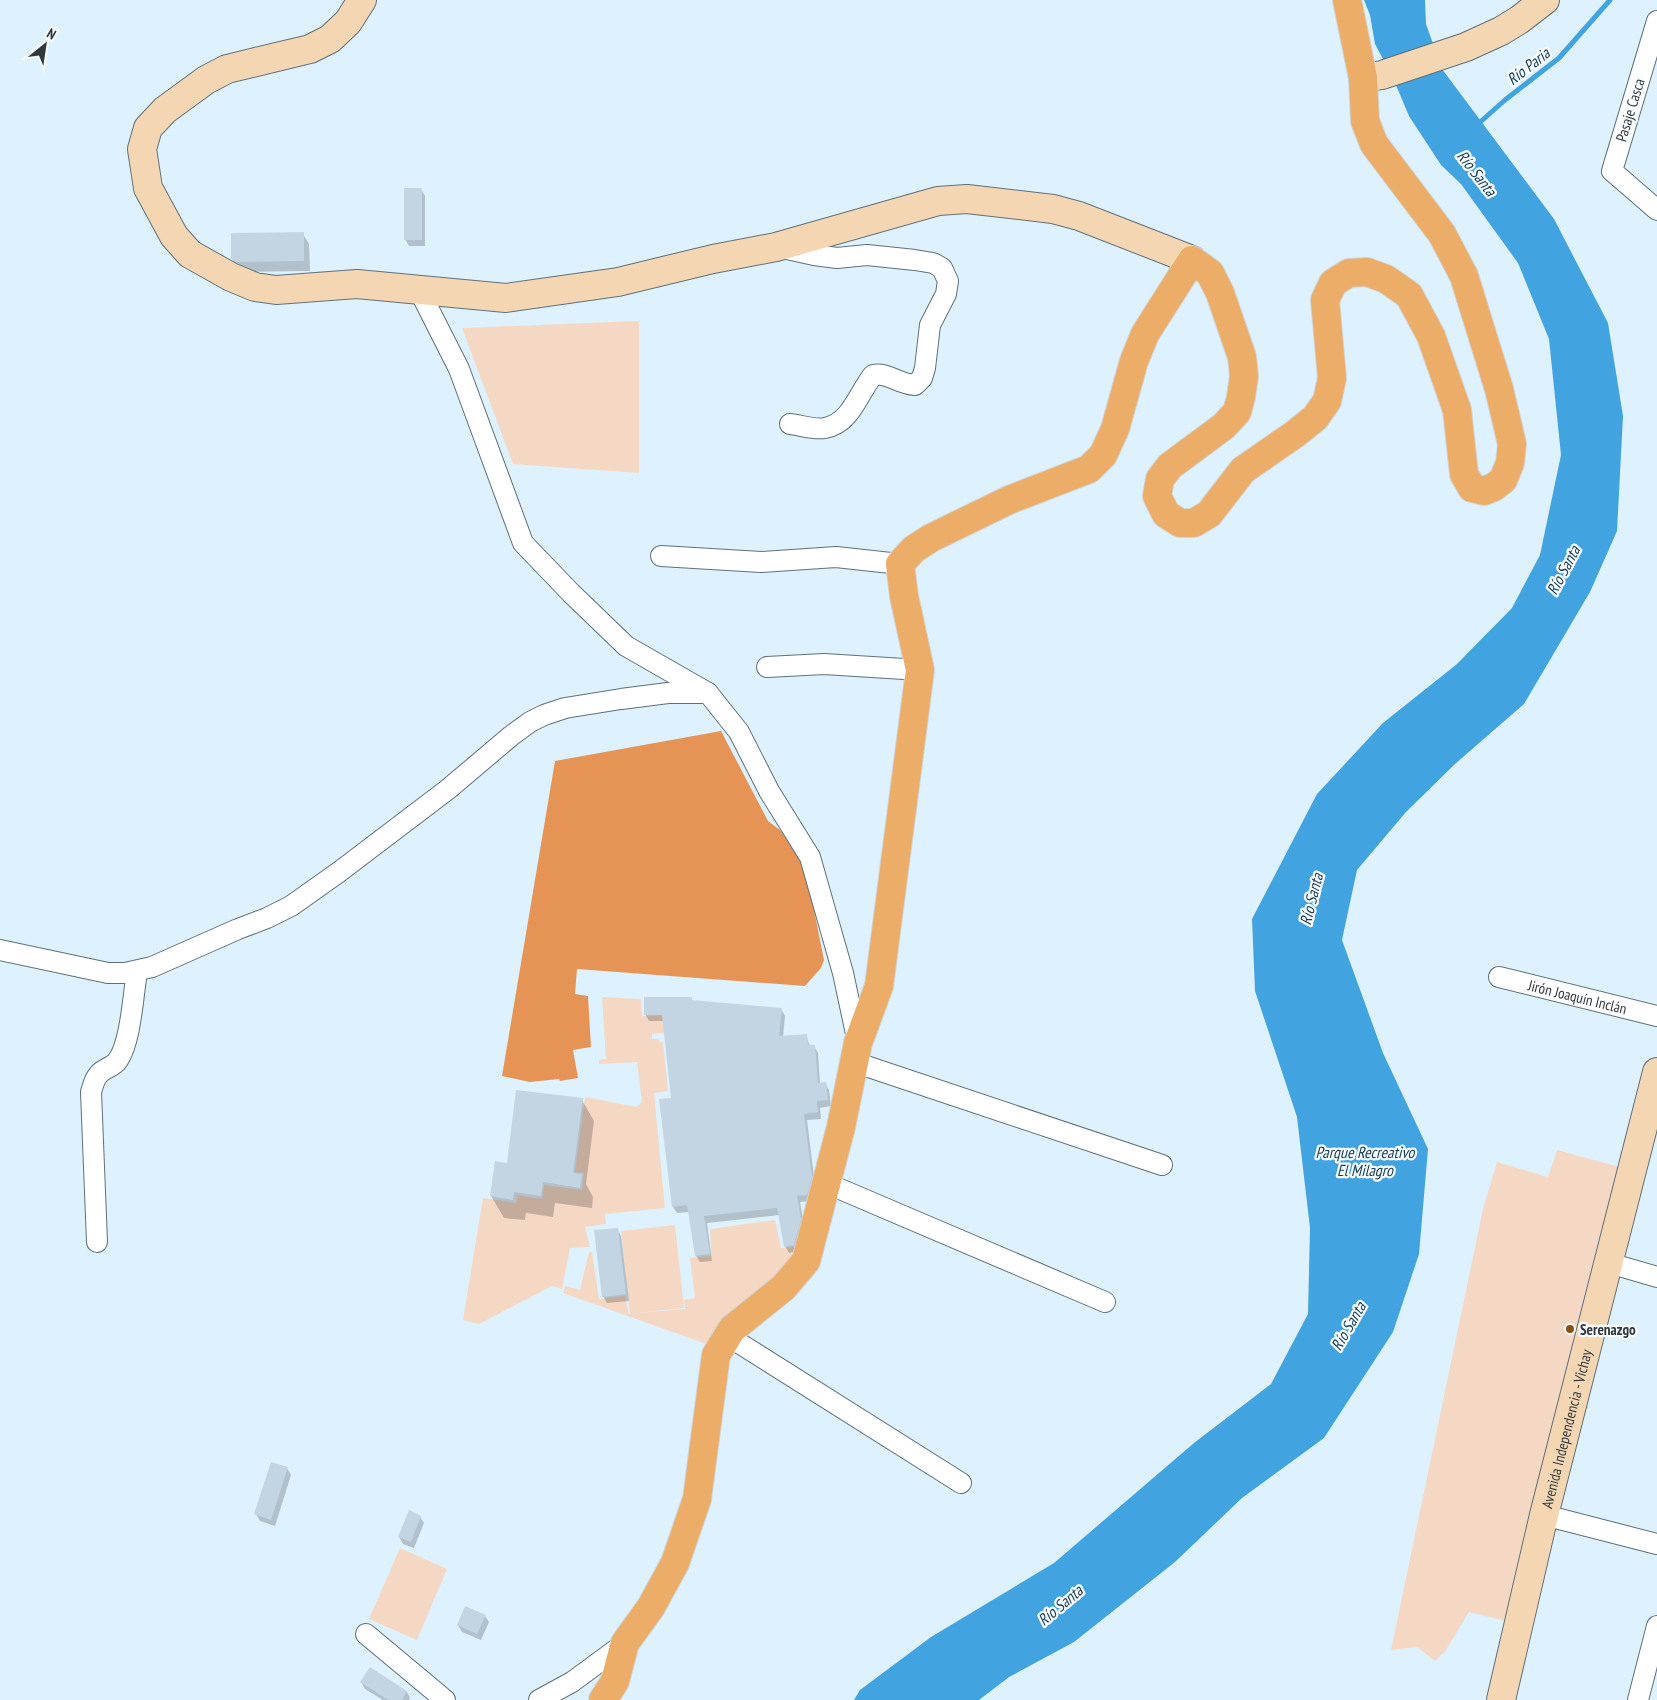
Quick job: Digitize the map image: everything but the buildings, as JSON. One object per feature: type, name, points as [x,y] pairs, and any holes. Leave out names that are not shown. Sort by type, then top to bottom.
[{"type":"main road","points":[[603,1700],[615,1680],[625,1643],[651,1607],[676,1563],[697,1499],[716,1355],[732,1328],[784,1287],[806,1261],[841,1127],[856,1053],[879,986],[920,670],[904,596],[900,564],[914,548],[931,538],[1009,500],[1089,469],[1103,455],[1114,429],[1134,361],[1145,334],[1192,260],[1210,273],[1220,293],[1242,356],[1244,376],[1242,397],[1237,412],[1224,426],[1170,466],[1160,479],[1157,496],[1166,514],[1180,523],[1194,523],[1209,514],[1243,470],[1316,418],[1328,401],[1332,378],[1325,300],[1333,283],[1349,272],[1367,272],[1386,279],[1409,295],[1431,336],[1457,410],[1464,474],[1472,488],[1484,491],[1494,487],[1503,480],[1510,462],[1512,444],[1499,389],[1464,276],[1442,234],[1374,144],[1365,120],[1373,76],[1347,0]]},
{"type":"street","points":[[362,0],[348,22],[330,39],[310,49],[227,69],[206,80],[165,110],[148,128],[142,149],[148,188],[174,236],[190,254],[231,277],[255,287],[276,290],[357,284],[506,298],[618,282],[713,259],[776,247],[938,201],[967,199],[1053,209],[1079,216],[1192,260]]},
{"type":"street","points":[[1373,76],[1466,47],[1501,31],[1545,0]]},
{"type":"street","name":"Pasaje Casca","points":[[1657,21],[1651,64],[1612,171],[1657,210]]},
{"type":"street","points":[[776,247],[837,258],[867,255],[933,263],[942,268],[948,281],[946,294],[930,325],[922,378],[915,385],[898,382],[879,374],[873,375],[849,414],[837,424],[823,428],[790,424]]},
{"type":"street","points":[[419,290],[459,369],[523,543],[626,646],[708,693],[739,732],[769,791],[810,857],[843,973],[856,1053],[1162,1165]]},
{"type":"street","points":[[661,556],[761,562],[836,557],[900,564]]},
{"type":"street","points":[[767,667],[824,664],[920,670]]},
{"type":"street","points":[[0,950],[108,973],[125,974],[137,972],[292,906],[340,872],[447,790],[511,736],[530,722],[544,715],[565,708],[621,699],[668,693],[708,693]]},
{"type":"street","points":[[97,1242],[91,1092],[94,1082],[100,1073],[118,1061],[123,1049],[127,1037],[137,972]]},
{"type":"street","name":"Jirón Joaquín Inclán","points":[[1499,977],[1657,1016]]},
{"type":"street","name":"Avenida Independencia - Vichay","points":[[1500,1700],[1544,1515],[1657,1072]]},
{"type":"street","points":[[826,1183],[1105,1302]]},
{"type":"street","points":[[1609,1263],[1657,1277]]},
{"type":"street","points":[[728,1336],[961,1483]]},
{"type":"street","points":[[1544,1515],[1657,1544]]},
{"type":"street","points":[[1638,1700],[1657,1626]]},
{"type":"street","points":[[366,1634],[445,1700]]},
{"type":"street","points":[[539,1700],[572,1682],[625,1643]]},
{"type":"shaded area","points":[[639,321],[639,473],[513,464],[462,328]]},
{"type":"shaded area","points":[[721,731],[768,821],[780,830],[805,865],[824,960],[821,968],[805,986],[577,969],[575,994],[588,996],[591,1047],[573,1050],[578,1078],[530,1082],[502,1076],[555,761]]},
{"type":"shaded area","points":[[602,997],[641,999],[642,1016],[692,1015],[692,1030],[652,1034],[652,1039],[659,1039],[660,1042],[663,1042],[668,1091],[654,1093],[665,1208],[605,1214],[606,1224],[585,1227],[590,1247],[570,1248],[562,1289],[552,1286],[479,1324],[463,1320],[483,1198],[516,1203],[517,1195],[542,1199],[544,1185],[582,1190],[584,1173],[575,1172],[585,1097],[637,1107],[642,1102],[637,1062],[599,1064],[599,1060],[606,1059]]},
{"type":"shaded area","points":[[1557,1150],[1620,1167],[1506,1621],[1469,1612],[1446,1650],[1435,1661],[1417,1647],[1391,1650],[1483,1209],[1497,1162],[1548,1177]]},
{"type":"shaded area","points":[[775,1220],[781,1248],[804,1246],[712,1346],[563,1293],[565,1286],[580,1290],[589,1252],[592,1252],[599,1299],[625,1296],[630,1314],[621,1231],[675,1225],[684,1308],[636,1313],[685,1309],[684,1300],[695,1298],[690,1258],[711,1256],[710,1229]]},
{"type":"shaded area","points":[[400,1548],[447,1569],[417,1640],[369,1619]]},
{"type":"water","name":"Parque Recreativo El Milagro","points":[[1364,0],[1425,0],[1426,24],[1442,69],[1554,219],[1608,323],[1623,416],[1617,531],[1590,592],[1524,704],[1455,764],[1406,812],[1357,870],[1342,940],[1383,1053],[1428,1149],[1419,1254],[1393,1332],[1324,1438],[1242,1498],[1175,1562],[1074,1642],[1009,1677],[979,1700],[854,1700],[860,1690],[931,1637],[1054,1563],[1194,1443],[1271,1384],[1308,1314],[1310,1228],[1297,1117],[1255,991],[1252,919],[1317,794],[1383,723],[1457,664],[1512,608],[1540,555],[1561,455],[1549,339],[1518,263],[1461,184],[1441,165],[1409,116],[1393,78],[1375,44],[1370,15]]},
{"type":"waterway","name":"Río Paria","points":[[1478,124],[1505,100],[1559,58],[1610,0]]},
{"type":"place","name":"Serenazgo","points":[[1570,1329]]},
{"type":"water label","name":"Río Santa","points":[[1477,173]]},
{"type":"water label","name":"Río Santa","points":[[1563,570]]},
{"type":"water label","name":"Río Santa","points":[[1311,899]]},
{"type":"water label","name":"Río Santa","points":[[1348,1326]]},
{"type":"water label","name":"Río Santa","points":[[1060,1605]]}]
